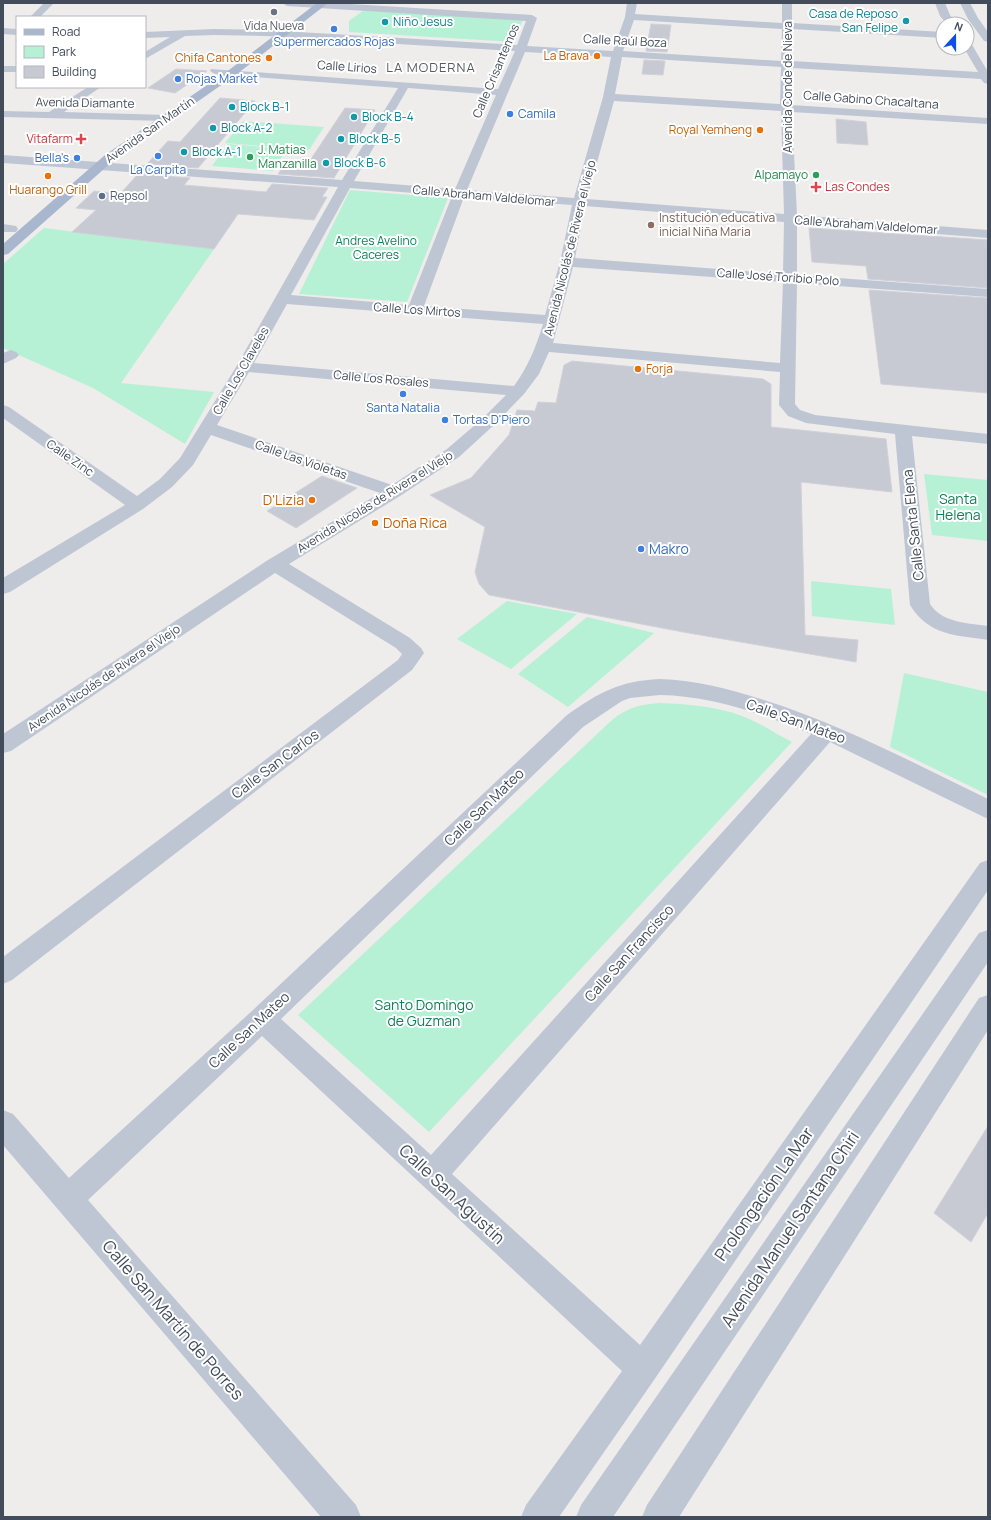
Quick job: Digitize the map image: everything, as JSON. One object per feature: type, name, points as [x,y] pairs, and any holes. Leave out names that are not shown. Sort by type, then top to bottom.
[{"type":"main road","points":[[288,8],[302,3]]},
{"type":"main road","name":"Avenida San Martín","points":[[252,42],[265,33],[280,28],[322,4]]},
{"type":"main road","name":"Avenida San Martín","points":[[3,251],[99,166],[233,72],[280,28]]},
{"type":"main road","name":"Avenida San Martín","points":[[72,174],[228,61]]},
{"type":"main road","points":[[6,230],[22,219]]},
{"type":"street","points":[[36,16],[49,3]]},
{"type":"street","points":[[302,3],[322,4]]},
{"type":"street","name":"Avenida Conde de Nieva","points":[[787,3],[786,108],[791,220],[787,405],[798,416],[812,420],[903,430]]},
{"type":"street","points":[[940,3],[946,16]]},
{"type":"street","points":[[965,3],[973,19],[988,38]]},
{"type":"street","name":"Calle Crisantemos","points":[[322,4],[527,16],[532,18],[521,48],[459,194],[416,309]]},
{"type":"street","points":[[631,10],[787,26],[935,35]]},
{"type":"street","name":"Avenida Nicolás de Rivera el Viejo","points":[[3,745],[275,564],[394,492],[453,453],[488,422],[518,391],[531,374],[544,347],[567,262],[579,203],[609,97],[617,54],[631,10]]},
{"type":"street","name":"Calle Raúl Boza","points":[[280,28],[521,48],[786,64],[986,79]]},
{"type":"street","points":[[3,31],[16,32]]},
{"type":"street","points":[[146,35],[214,32],[265,33]]},
{"type":"street","points":[[146,55],[183,33]]},
{"type":"street","points":[[975,37],[988,38]]},
{"type":"street","points":[[973,56],[986,79]]},
{"type":"street","points":[[3,69],[16,69]]},
{"type":"street","name":"Calle Lirios","points":[[215,71],[502,92]]},
{"type":"street","name":"Calle Los Claveles","points":[[3,587],[137,505],[166,483],[187,461],[244,367],[346,184],[405,85]]},
{"type":"street","points":[[50,116],[94,88]]},
{"type":"street","name":"Calle Gabino Chacaltana","points":[[609,97],[988,121]]},
{"type":"street","name":"Avenida Diamante","points":[[3,114],[167,118]]},
{"type":"street","name":"Calle Abraham Valdelomar","points":[[3,159],[988,234]]},
{"type":"street","name":"Calle José Toribio Polo","points":[[567,262],[988,293]]},
{"type":"street","name":"Calle Los Mirtos","points":[[283,299],[552,320]]},
{"type":"street","points":[[544,347],[787,368]]},
{"type":"street","name":"Calle Los Rosales","points":[[244,367],[518,391]]},
{"type":"street","name":"Calle Zinc","points":[[3,410],[137,505]]},
{"type":"street","name":"Calle Las Violetas","points":[[208,428],[394,492]]},
{"type":"street","points":[[903,430],[988,438]]},
{"type":"street","name":"Calle Santa Elena","points":[[903,430],[920,604],[928,616],[944,625],[988,633]]},
{"type":"street","name":"Calle San Carlos","points":[[3,972],[404,665],[414,654],[403,643],[275,564]]},
{"type":"street","name":"Calle San Mateo","points":[[68,1199],[262,1019],[575,721],[614,696],[630,690],[654,687],[677,687],[701,691],[774,711],[827,731],[851,742],[988,810]]},
{"type":"street","name":"Calle San Francisco","points":[[432,1175],[827,731]]},
{"type":"street","name":"Prolongación La Mar","points":[[538,1517],[988,870]]},
{"type":"street","name":"Avenida Manuel Santana Chiri","points":[[593,1517],[988,941]]},
{"type":"street","points":[[659,1517],[988,1007]]},
{"type":"street","name":"Calle San Agustín","points":[[262,1019],[643,1368]]},
{"type":"street","name":"Calle San Martín de Porres","points":[[3,1124],[344,1517]]},
{"type":"green space","points":[[364,10],[523,19],[514,42],[349,32],[349,21]]},
{"type":"green space","name":"J. Matias Manzanilla","points":[[243,121],[324,127],[309,150],[225,143]]},
{"type":"green space","name":"J. Matias Manzanilla","points":[[228,144],[287,149],[273,171],[212,166]]},
{"type":"green space","name":"Andres Avelino Caceres","points":[[350,190],[448,198],[407,302],[299,294]]},
{"type":"green space","points":[[44,228],[214,249],[121,383],[214,392],[185,444],[93,388],[3,348],[3,264]]},
{"type":"green space","name":"Santa Helena","points":[[924,474],[988,480],[988,541],[932,535]]},
{"type":"green space","points":[[811,581],[891,589],[895,625],[812,616]]},
{"type":"green space","points":[[507,601],[577,614],[511,669],[457,639]]},
{"type":"green space","points":[[587,617],[654,633],[568,707],[518,674]]},
{"type":"green space","points":[[904,673],[988,692],[988,795],[890,747]]},
{"type":"green space","name":"Santo Domingo de Guzman","points":[[659,703],[701,706],[722,710],[755,721],[792,742],[429,1132],[298,1015],[612,720],[634,707]]},
{"type":"building","points":[[651,24],[671,25],[667,52],[646,51]]},
{"type":"building","points":[[644,60],[665,61],[663,75],[642,74]]},
{"type":"building","name":"Rojas Market","points":[[176,69],[207,71],[175,93],[148,88]]},
{"type":"building","points":[[220,98],[255,101],[198,168],[147,164],[168,141],[180,142]]},
{"type":"building","points":[[345,108],[375,110],[334,178],[278,174],[285,164],[307,165]]},
{"type":"building","points":[[836,119],[866,122],[868,145],[837,143]]},
{"type":"building","points":[[138,174],[190,178],[184,185],[266,192],[272,184],[328,188],[322,197],[327,197],[314,220],[238,214],[214,249],[72,232],[96,210],[76,208],[94,191],[120,194]]},
{"type":"building","points":[[809,228],[988,240],[988,288],[868,279],[866,266],[812,262]]},
{"type":"building","points":[[869,290],[988,298],[988,393],[881,384]]},
{"type":"building","name":"Makro","points":[[572,361],[763,379],[771,384],[771,427],[886,439],[892,492],[801,482],[805,635],[858,640],[856,662],[683,632],[489,595],[479,584],[475,572],[485,527],[430,495],[471,478],[509,435],[517,410],[535,411],[538,402],[556,403],[564,365]]},
{"type":"building","name":"D'Lizia","points":[[322,476],[357,488],[296,528],[267,511]]},
{"type":"building","points":[[988,1126],[988,1213],[971,1242],[934,1213]]},
{"type":"place","name":"Vida Nueva","points":[[274,12]]},
{"type":"place","name":"Casa de Reposo San Felipe","points":[[906,21]]},
{"type":"place","name":"Niño Jesus","points":[[385,22]]},
{"type":"place","name":"Supermercados Rojas","points":[[334,29]]},
{"type":"place","name":"La Brava","points":[[597,56]]},
{"type":"place","name":"Chifa Cantones","points":[[269,58]]},
{"type":"place","name":"Rojas Market","points":[[178,79]]},
{"type":"place","name":"Block B-1","points":[[232,107]]},
{"type":"place","name":"Camila","points":[[510,114]]},
{"type":"place","name":"Block B-4","points":[[354,117]]},
{"type":"place","name":"Block A-2","points":[[213,128]]},
{"type":"place","name":"Royal Yemheng","points":[[760,130]]},
{"type":"place","name":"Vitafarm","points":[[81,139]]},
{"type":"place","name":"Block B-5","points":[[341,139]]},
{"type":"place","name":"Block A-1","points":[[184,152]]},
{"type":"place","name":"La Carpita","points":[[158,156]]},
{"type":"place","name":"J. Matias Manzanilla","points":[[250,157]]},
{"type":"place","name":"Bella's","points":[[77,158]]},
{"type":"place","name":"Block B-6","points":[[326,163]]},
{"type":"place","name":"Alpamayo","points":[[816,175]]},
{"type":"place","name":"Huarango Grill","points":[[48,176]]},
{"type":"place","name":"Las Condes","points":[[816,187]]},
{"type":"place","name":"Repsol","points":[[102,196]]},
{"type":"place","name":"Institución educativa inicial Niña Maria","points":[[651,225]]},
{"type":"place","name":"Forja","points":[[638,369]]},
{"type":"place","name":"Santa Natalia","points":[[403,394]]},
{"type":"place","name":"Tortas D'Piero","points":[[445,420]]},
{"type":"place","name":"D'Lizia","points":[[312,500]]},
{"type":"place","name":"Doña Rica","points":[[375,523]]},
{"type":"place","name":"Makro","points":[[641,549]]},
{"type":"district","name":"LA MODERNA","points":[[431,67]]}]
